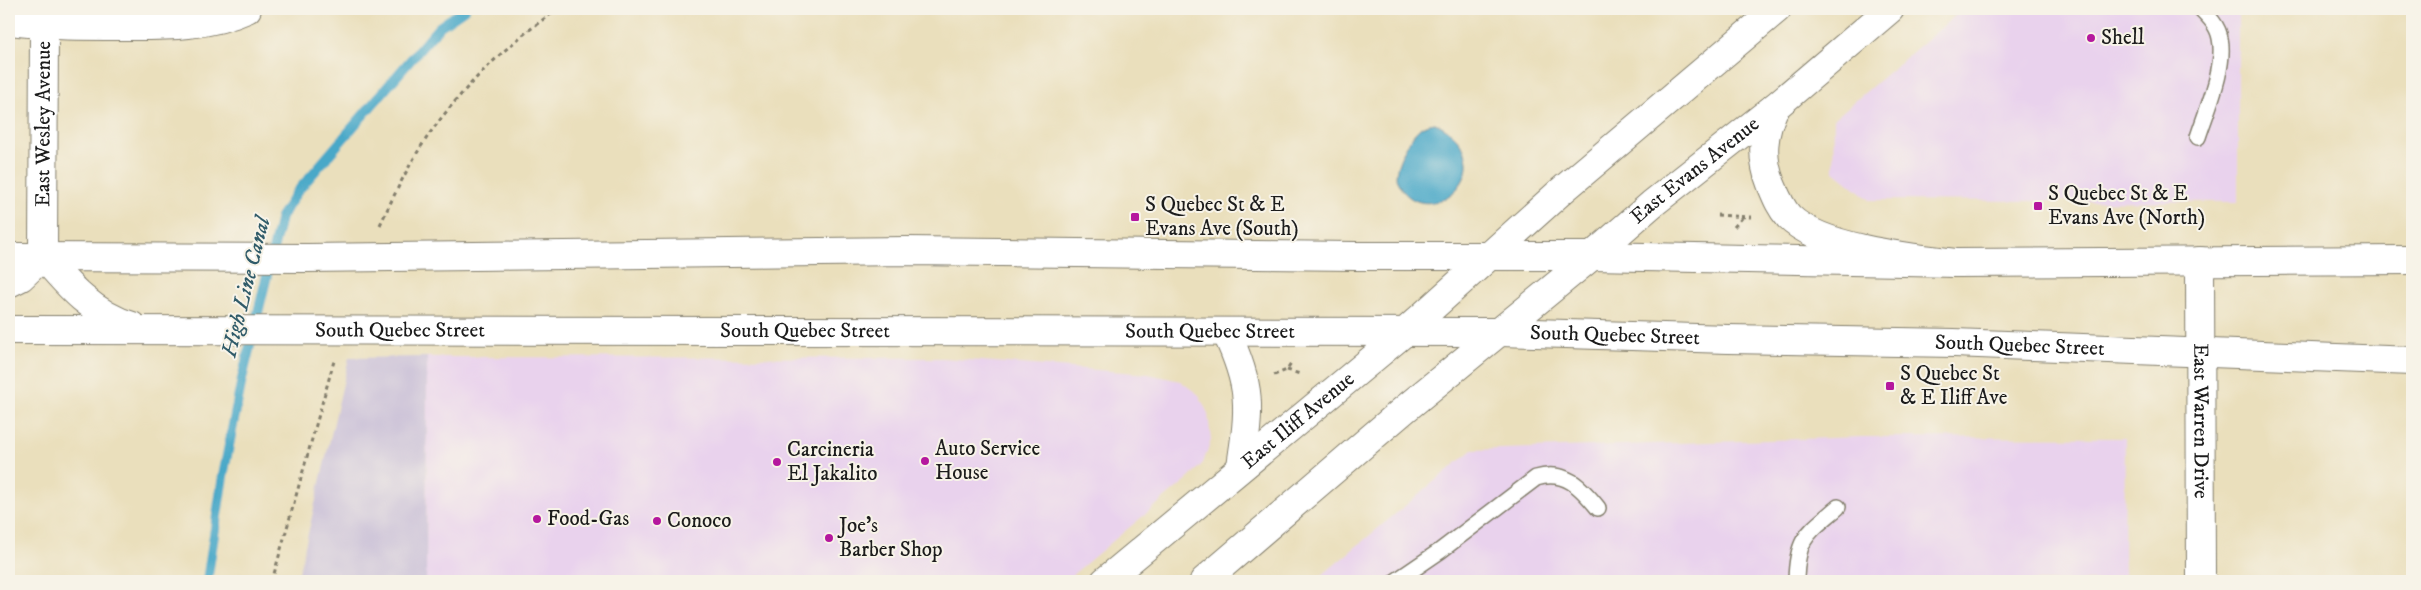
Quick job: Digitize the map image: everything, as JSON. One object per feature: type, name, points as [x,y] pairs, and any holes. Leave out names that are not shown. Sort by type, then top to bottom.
[{"type":"main road","points":[[44,26],[176,26],[231,16],[247,9]]},
{"type":"main road","points":[[1490,256],[1566,187],[1777,9]]},
{"type":"main road","name":"East Evans Avenue","points":[[1501,332],[1652,204],[1775,107],[1890,9]]},
{"type":"main road","name":"East Wesley Avenue","points":[[9,21],[44,26],[43,256]]},
{"type":"main road","points":[[1775,107],[1766,127],[1763,154],[1768,178],[1780,206],[1790,218],[1818,234],[1849,245],[1903,256],[1957,263]]},
{"type":"main road","points":[[9,256],[306,258],[906,251],[1592,256],[1957,263],[2412,260]]},
{"type":"main road","points":[[9,283],[43,256]]},
{"type":"main road","points":[[43,256],[64,281],[102,313],[121,323],[145,330]]},
{"type":"main road","name":"East Iliff Avenue","points":[[1105,581],[1241,466],[1406,332],[1490,256]]},
{"type":"main road","name":"East Warren Drive","points":[[2200,261],[2201,581]]},
{"type":"main road","name":"South Quebec Street","points":[[9,330],[1501,332],[1954,343],[2412,361]]},
{"type":"main road","points":[[1226,332],[1238,357],[1246,387],[1249,409],[1241,466]]},
{"type":"main road","points":[[1204,581],[1406,409],[1501,332]]},
{"type":"lane","points":[[2198,137],[2220,66],[2221,51],[2220,37],[2216,25],[2201,9]]},
{"type":"lane","points":[[1396,581],[1440,551],[1536,478],[1556,475],[1566,478],[1577,484],[1598,508]]},
{"type":"lane","points":[[1796,581],[1799,550],[1803,539],[1838,507]]},
{"type":"path","points":[[1716,215],[1758,218]]},
{"type":"path","points":[[1271,376],[1287,370],[1300,374]]},
{"type":"shaded area","points":[[1963,9],[2238,9],[2238,202],[1870,200],[1833,170],[1834,119]]},
{"type":"shaded area","points":[[427,357],[943,358],[1148,374],[1180,381],[1199,395],[1208,414],[1211,440],[1203,463],[1190,477],[1065,581],[426,581]]},
{"type":"shaded area","points":[[427,357],[426,581],[297,581],[349,358]]},
{"type":"shaded area","points":[[1862,437],[2125,438],[2124,581],[1315,581],[1472,450]]},
{"type":"water","points":[[1435,123],[1447,129],[1456,138],[1466,154],[1466,170],[1461,184],[1450,195],[1436,202],[1421,202],[1408,196],[1397,181],[1397,170],[1402,154],[1414,134],[1420,128]]},
{"type":"waterway","name":"High Line Canal","points":[[207,581],[223,476],[242,379],[281,217],[297,192],[439,27],[465,9]]},
{"type":"place","name":"Shell","points":[[2091,38]]},
{"type":"place","name":"S Quebec St & E Evans Ave (North)","points":[[2038,206]]},
{"type":"place","name":"S Quebec St & E Evans Ave (South)","points":[[1135,217]]},
{"type":"place","name":"S Quebec St & E Iliff Ave","points":[[1890,386]]},
{"type":"place","name":"Auto Service House","points":[[925,461]]},
{"type":"place","name":"Carcineria El Jakalito","points":[[777,462]]},
{"type":"place","name":"Food-Gas","points":[[537,519]]},
{"type":"place","name":"Conoco","points":[[657,521]]},
{"type":"place","name":"Joe's Barber Shop","points":[[829,538]]}]
